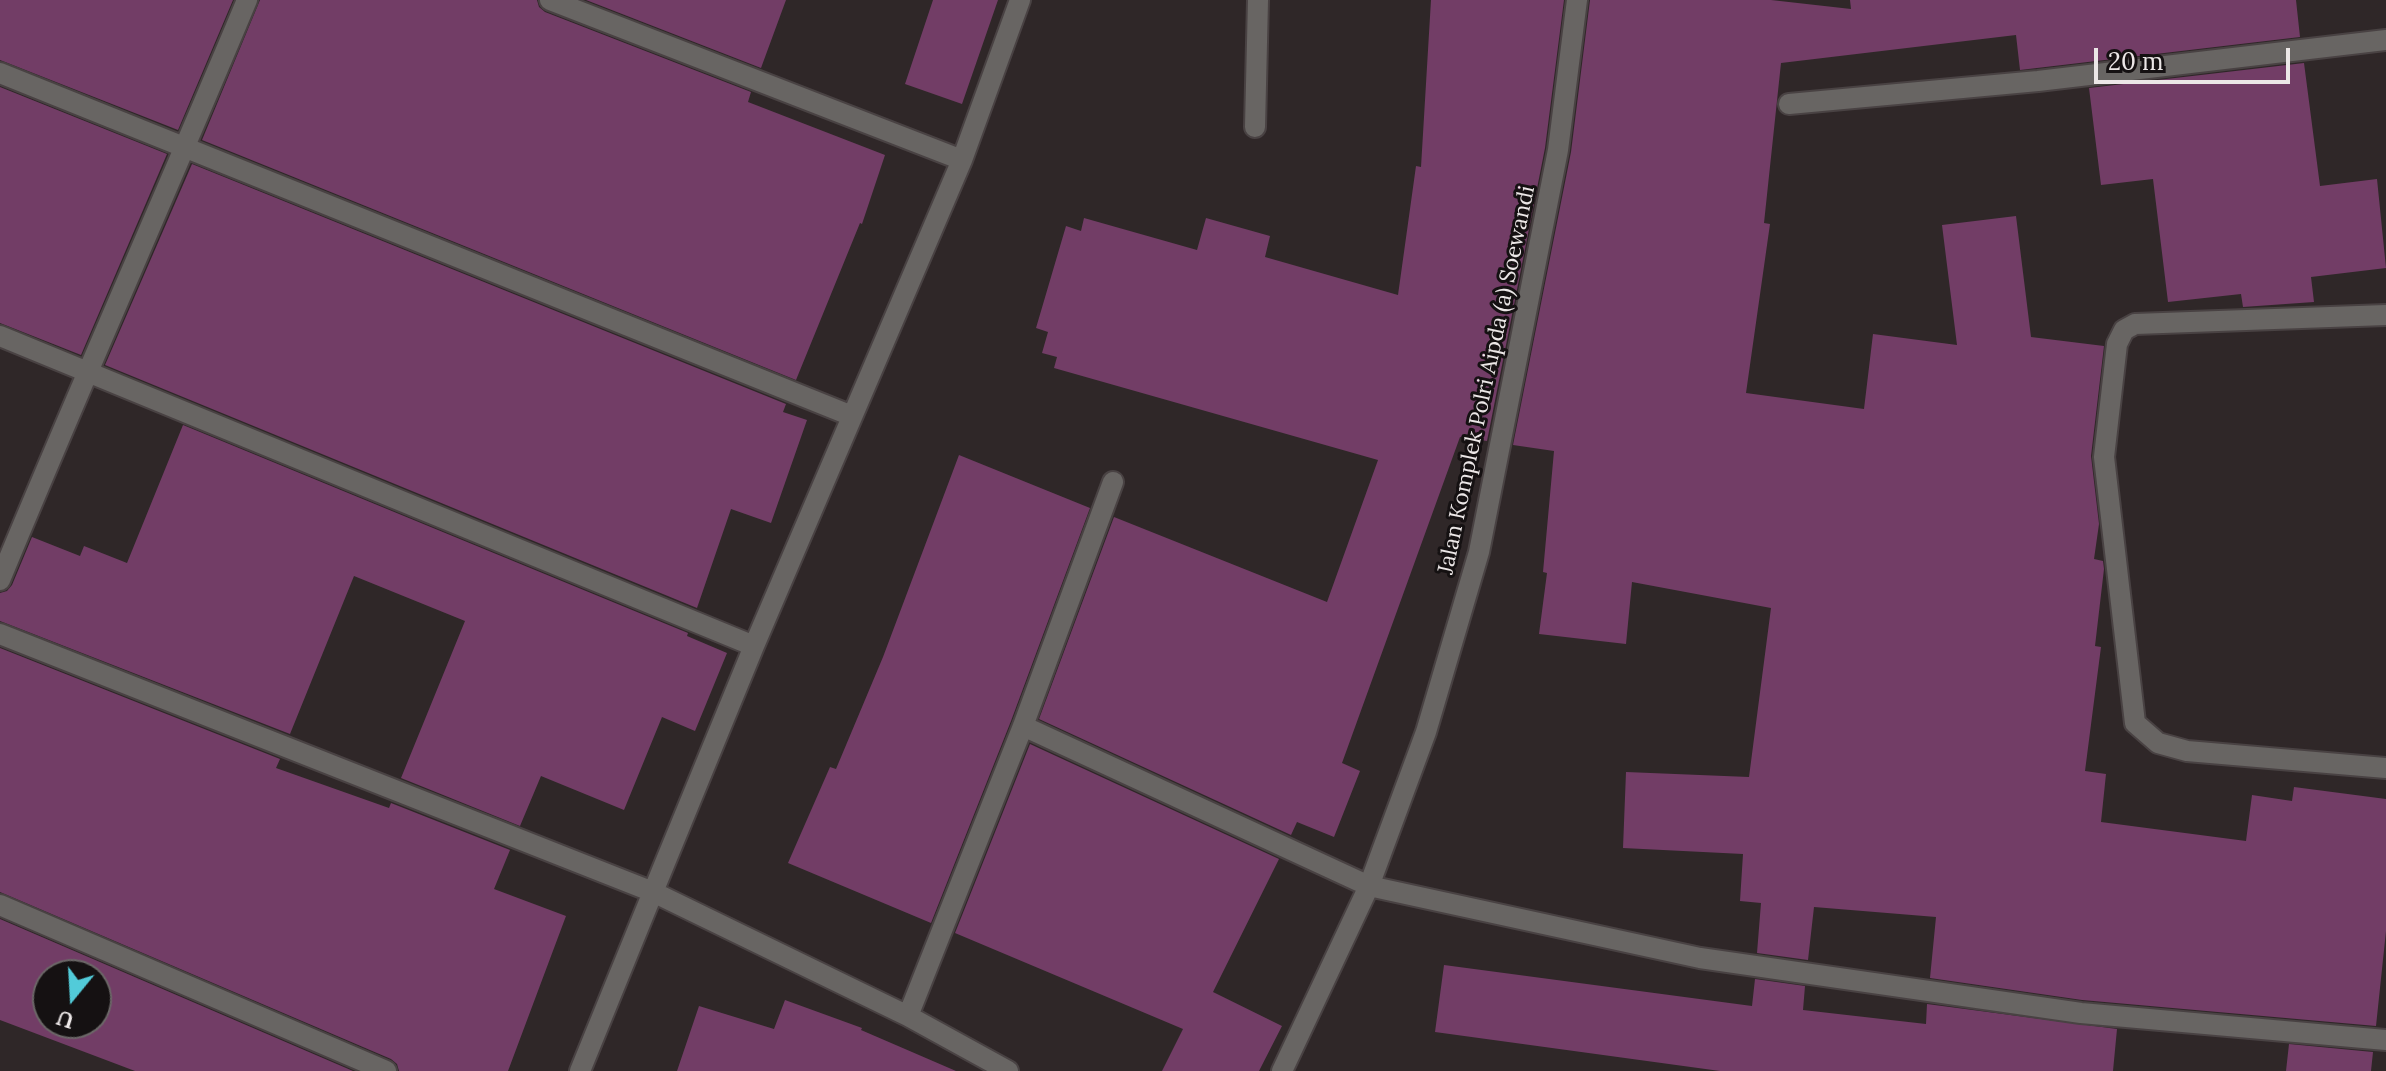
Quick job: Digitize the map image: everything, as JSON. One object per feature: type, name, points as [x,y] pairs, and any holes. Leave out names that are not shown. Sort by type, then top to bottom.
[{"type":"street","points":[[0,580],[247,0]]},
{"type":"street","points":[[550,0],[962,160]]},
{"type":"street","points":[[580,1071],[754,646],[962,160],[1020,0]]},
{"type":"street","points":[[1255,127],[1258,0]]},
{"type":"street","name":"Jalan Komplek Polri Aipda (a) Soewandi","points":[[1282,1071],[1369,886],[1426,732],[1479,552],[1558,150],[1577,0]]},
{"type":"street","points":[[1789,104],[2038,81],[2386,40]]},
{"type":"street","points":[[0,73],[852,416]]},
{"type":"street","points":[[2386,315],[2135,324],[2124,330],[2117,344],[2104,457],[2135,723],[2158,743],[2187,751],[2386,768]]},
{"type":"street","points":[[0,336],[754,646]]},
{"type":"street","points":[[908,1016],[1023,726],[1113,482]]},
{"type":"street","points":[[0,634],[653,892],[908,1016],[1008,1071]]},
{"type":"street","points":[[1023,726],[1369,886],[1700,958],[2081,1013],[2386,1040]]},
{"type":"street","points":[[0,905],[386,1071]]},
{"type":"building","points":[[0,0],[233,0],[178,130],[0,60]]},
{"type":"building","points":[[260,0],[537,0],[545,12],[751,92],[748,102],[885,155],[862,224],[796,380],[202,140]]},
{"type":"building","points":[[586,0],[786,0],[761,68]]},
{"type":"building","points":[[933,0],[998,0],[962,104],[905,84]]},
{"type":"building","points":[[1431,0],[1564,0],[1545,148],[1487,441],[1460,437],[1342,763],[1360,771],[1334,837],[1297,822],[1291,835],[1039,719],[1114,517],[1327,602],[1378,460],[1054,368],[1057,357],[1042,353],[1048,332],[1036,328],[1066,226],[1081,231],[1084,218],[1197,250],[1206,218],[1270,236],[1265,257],[1398,295],[1416,166],[1421,167]]},
{"type":"building","points":[[1590,0],[1771,0],[1851,9],[1850,0],[2296,0],[2300,37],[2020,70],[2016,35],[1781,63],[1764,223],[1770,224],[1746,393],[1864,409],[1873,334],[1957,345],[1942,225],[2016,216],[2031,337],[2104,346],[2091,456],[2099,524],[2094,559],[2103,561],[2104,569],[2095,646],[2101,647],[2085,771],[2106,774],[2101,822],[2246,841],[2252,795],[2292,801],[2294,787],[2386,799],[2386,931],[2376,1026],[2082,1000],[1930,978],[1936,917],[1814,907],[1808,960],[1757,953],[1761,903],[1740,901],[1743,854],[1623,848],[1626,772],[1749,777],[1771,608],[1632,582],[1626,644],[1539,634],[1547,573],[1543,572],[1554,451],[1513,445],[1571,152]]},
{"type":"building","points":[[2304,63],[2320,186],[2377,179],[2386,268],[2311,277],[2314,302],[2243,307],[2241,294],[2168,302],[2153,179],[2101,185],[2089,88]]},
{"type":"building","points":[[0,87],[167,154],[81,355],[0,323]]},
{"type":"building","points":[[192,164],[786,404],[783,412],[807,420],[771,523],[731,509],[697,608],[105,365]]},
{"type":"building","points":[[183,425],[688,633],[687,636],[727,653],[695,731],[662,717],[624,810],[541,776],[520,826],[401,778],[465,621],[354,576],[290,734],[0,621],[0,593],[12,585],[32,537],[80,556],[84,546],[127,563]]},
{"type":"building","points":[[959,455],[1090,508],[1011,721],[931,923],[788,863],[830,767],[836,769],[883,657]]},
{"type":"building","points":[[0,648],[280,759],[276,768],[389,808],[391,803],[510,850],[494,889],[566,916],[508,1071],[399,1071],[391,1059],[0,892]]},
{"type":"building","points":[[1030,744],[1279,859],[1213,992],[1282,1026],[1259,1071],[1162,1071],[1183,1029],[955,933]]},
{"type":"building","points":[[0,919],[93,959],[32,959],[32,1032],[0,1020]]},
{"type":"building","points":[[1444,965],[1752,1006],[1755,979],[1805,986],[1803,1010],[1926,1024],[1927,1004],[2117,1029],[2113,1071],[1720,1071],[1435,1032]]},
{"type":"building","points":[[112,967],[353,1071],[135,1071],[50,1039],[112,1039]]},
{"type":"building","points":[[785,1000],[862,1028],[956,1071],[677,1071],[699,1006],[774,1029]]},
{"type":"building","points":[[2289,1044],[2373,1052],[2371,1071],[2286,1071]]}]
